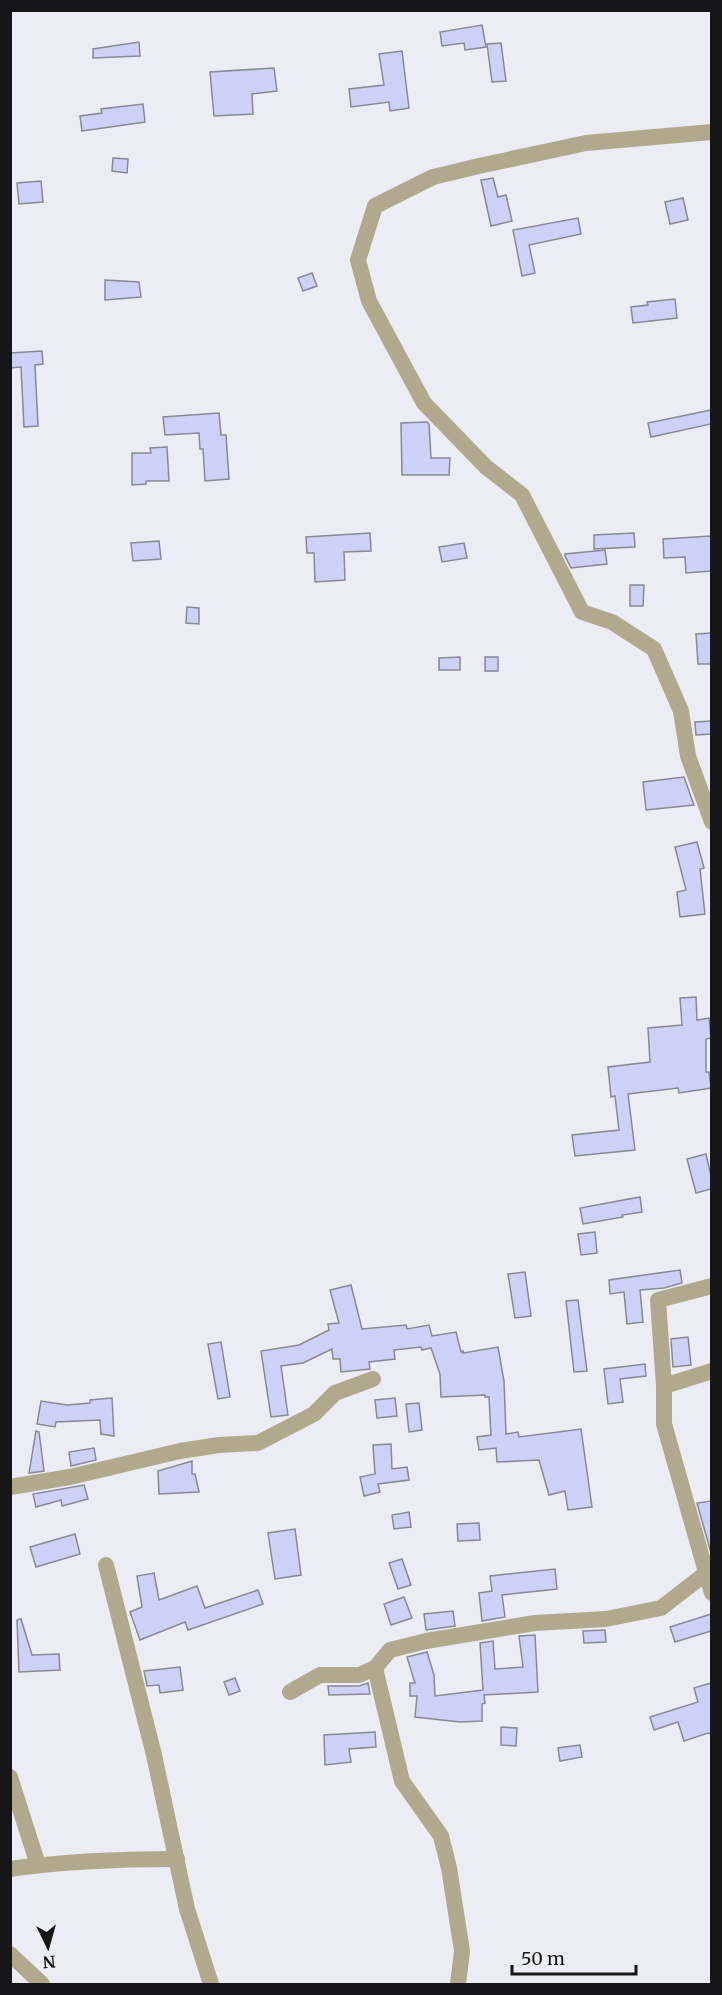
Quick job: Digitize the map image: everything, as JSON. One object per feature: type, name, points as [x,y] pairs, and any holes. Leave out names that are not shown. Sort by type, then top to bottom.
[{"type":"street","points":[[711,132],[586,143],[433,177],[375,206],[358,260],[369,301],[424,403],[486,467],[522,495],[582,612],[612,622],[654,649],[681,711],[688,756],[711,822]]},
{"type":"street","points":[[711,1286],[658,1300],[664,1386],[664,1424],[711,1593]]},
{"type":"street","points":[[664,1386],[711,1371]]},
{"type":"street","points":[[10,1487],[70,1477],[180,1451],[219,1445],[258,1443],[315,1414],[335,1393],[373,1379]]},
{"type":"street","points":[[106,1565],[139,1695],[187,1909],[211,1984]]},
{"type":"street","points":[[290,1692],[320,1675],[359,1675],[375,1668],[390,1650],[426,1641],[535,1623],[606,1619],[661,1608],[705,1574]]},
{"type":"street","points":[[375,1668],[402,1781],[441,1836],[449,1868],[462,1950],[458,1984]]},
{"type":"street","points":[[10,1777],[38,1865]]},
{"type":"street","points":[[10,1869],[125,1859],[177,1860]]},
{"type":"street","points":[[10,1954],[42,1984]]},
{"type":"building","points":[[482,25],[486,47],[465,50],[464,43],[442,46],[440,32]]},
{"type":"building","points":[[139,42],[140,56],[93,58],[93,49]]},
{"type":"building","points":[[501,43],[506,81],[492,82],[487,44]]},
{"type":"building","points":[[402,51],[409,108],[390,111],[389,102],[351,107],[349,89],[384,85],[379,54]]},
{"type":"building","points":[[274,68],[277,91],[252,94],[253,114],[214,116],[210,72]]},
{"type":"building","points":[[143,104],[145,122],[82,131],[80,116],[102,113],[101,109]]},
{"type":"building","points":[[113,158],[128,159],[127,173],[112,171]]},
{"type":"building","points":[[493,178],[498,197],[506,195],[512,221],[491,226],[481,180]]},
{"type":"building","points":[[41,181],[43,202],[19,204],[17,183]]},
{"type":"building","points":[[683,198],[688,220],[670,224],[665,202]]},
{"type":"building","points":[[578,218],[581,234],[529,245],[535,273],[522,276],[513,230]]},
{"type":"building","points":[[312,273],[317,286],[303,291],[298,278]]},
{"type":"building","points":[[105,280],[139,282],[141,297],[105,300]]},
{"type":"building","points":[[675,299],[677,318],[633,323],[631,307],[648,305],[647,302]]},
{"type":"building","points":[[42,351],[43,364],[35,365],[38,426],[24,427],[21,367],[10,368],[10,353]]},
{"type":"building","points":[[711,410],[711,424],[651,437],[648,423]]},
{"type":"building","points":[[219,413],[221,435],[226,435],[229,479],[205,481],[203,449],[200,449],[199,433],[165,435],[163,417]]},
{"type":"building","points":[[427,422],[431,458],[450,458],[449,475],[402,475],[401,423]]},
{"type":"building","points":[[167,447],[169,481],[146,481],[146,484],[132,485],[132,453],[151,453],[150,448]]},
{"type":"building","points":[[370,533],[371,551],[344,552],[345,580],[315,582],[314,553],[307,553],[306,537]]},
{"type":"building","points":[[634,533],[635,547],[594,549],[594,535]]},
{"type":"building","points":[[711,536],[711,571],[686,573],[685,557],[664,558],[663,539]]},
{"type":"building","points":[[159,541],[161,559],[133,561],[131,543]]},
{"type":"building","points":[[464,543],[467,558],[442,562],[439,547]]},
{"type":"building","points":[[605,550],[607,564],[571,568],[565,556],[565,554]]},
{"type":"building","points":[[630,585],[644,585],[643,606],[630,606]]},
{"type":"building","points":[[187,607],[199,608],[199,624],[186,623]]},
{"type":"building","points":[[711,633],[711,664],[698,664],[696,634]]},
{"type":"building","points":[[460,657],[460,670],[439,670],[439,658]]},
{"type":"building","points":[[485,657],[498,657],[498,671],[485,671]]},
{"type":"building","points":[[711,721],[711,734],[696,735],[695,722]]},
{"type":"building","points":[[684,777],[694,805],[646,810],[643,782]]},
{"type":"building","points":[[697,842],[704,868],[700,869],[705,914],[680,917],[677,892],[686,890],[675,847]]},
{"type":"building","points":[[696,997],[697,1020],[709,1018],[711,1038],[706,1039],[706,1072],[709,1072],[711,1088],[679,1093],[678,1088],[628,1094],[635,1150],[575,1156],[572,1135],[619,1130],[615,1096],[611,1097],[608,1067],[650,1062],[648,1028],[682,1025],[680,998]]},
{"type":"building","points":[[706,1154],[711,1176],[711,1189],[696,1193],[687,1159]]},
{"type":"building","points":[[640,1197],[642,1212],[583,1224],[580,1208]]},
{"type":"building","points":[[595,1232],[597,1253],[581,1255],[578,1234]]},
{"type":"building","points":[[680,1270],[682,1283],[664,1288],[640,1290],[643,1322],[627,1324],[624,1292],[610,1294],[609,1280]]},
{"type":"building","points":[[525,1272],[531,1316],[515,1318],[508,1274]]},
{"type":"building","points":[[351,1285],[362,1329],[406,1325],[407,1329],[429,1325],[432,1336],[456,1332],[463,1353],[498,1347],[504,1381],[506,1434],[518,1432],[519,1437],[581,1429],[592,1507],[568,1510],[565,1491],[549,1495],[539,1460],[497,1462],[496,1448],[479,1450],[477,1437],[491,1435],[489,1397],[485,1395],[441,1397],[440,1374],[431,1348],[394,1350],[395,1359],[369,1362],[370,1369],[341,1372],[340,1359],[333,1359],[332,1349],[303,1363],[281,1366],[288,1415],[271,1417],[261,1351],[299,1345],[329,1330],[328,1324],[339,1323],[330,1290]]},
{"type":"building","points":[[578,1300],[587,1371],[574,1372],[566,1301]]},
{"type":"building","points":[[688,1337],[691,1365],[673,1367],[671,1339]]},
{"type":"building","points":[[221,1342],[230,1397],[218,1399],[208,1344]]},
{"type":"building","points":[[645,1364],[646,1376],[620,1379],[623,1402],[608,1404],[604,1369]]},
{"type":"building","points":[[112,1398],[114,1436],[101,1434],[100,1420],[56,1422],[55,1427],[37,1424],[41,1401],[67,1405]]},
{"type":"building","points":[[395,1398],[397,1416],[377,1418],[375,1400]]},
{"type":"building","points":[[419,1403],[422,1430],[409,1432],[406,1404]]},
{"type":"building","points":[[36,1431],[39,1432],[44,1471],[29,1473]]},
{"type":"building","points":[[391,1444],[392,1469],[407,1467],[409,1480],[378,1484],[380,1492],[364,1496],[360,1477],[375,1474],[373,1445]]},
{"type":"building","points":[[94,1448],[96,1460],[71,1466],[69,1452]]},
{"type":"building","points":[[192,1461],[192,1474],[195,1474],[199,1492],[159,1494],[158,1471]]},
{"type":"building","points":[[84,1485],[88,1499],[62,1506],[61,1500],[36,1507],[33,1494]]},
{"type":"building","points":[[711,1501],[711,1553],[697,1503]]},
{"type":"building","points":[[409,1512],[411,1527],[394,1529],[392,1515]]},
{"type":"building","points":[[479,1523],[480,1540],[458,1541],[457,1524]]},
{"type":"building","points":[[295,1529],[301,1575],[275,1579],[268,1533]]},
{"type":"building","points":[[75,1534],[80,1554],[36,1567],[30,1547]]},
{"type":"building","points":[[402,1559],[411,1585],[398,1589],[389,1563]]},
{"type":"building","points":[[555,1569],[557,1589],[502,1595],[505,1617],[482,1621],[479,1593],[492,1591],[490,1576]]},
{"type":"building","points":[[154,1573],[159,1600],[197,1586],[205,1608],[258,1590],[263,1604],[188,1630],[185,1622],[140,1640],[130,1612],[142,1607],[137,1576]]},
{"type":"building","points":[[404,1597],[412,1618],[391,1625],[384,1604]]},
{"type":"building","points":[[453,1611],[455,1626],[426,1630],[424,1614]]},
{"type":"building","points":[[711,1614],[711,1631],[675,1642],[670,1627]]},
{"type":"building","points":[[21,1619],[32,1655],[59,1654],[60,1670],[19,1672],[17,1620]]},
{"type":"building","points":[[605,1630],[606,1642],[584,1643],[583,1631]]},
{"type":"building","points":[[535,1635],[538,1692],[484,1695],[482,1721],[460,1722],[415,1717],[417,1696],[410,1696],[410,1683],[415,1683],[407,1657],[427,1652],[434,1675],[435,1696],[483,1690],[480,1643],[493,1641],[495,1669],[523,1667],[519,1636]]},
{"type":"building","points":[[180,1667],[183,1690],[160,1693],[159,1685],[147,1686],[144,1671]]},
{"type":"building","points":[[235,1678],[240,1691],[229,1695],[224,1682]]},
{"type":"building","points":[[368,1683],[370,1694],[329,1695],[328,1686],[359,1686]]},
{"type":"building","points":[[711,1683],[711,1734],[684,1741],[678,1722],[654,1730],[650,1717],[698,1702],[694,1688]]},
{"type":"building","points":[[501,1727],[517,1728],[516,1746],[501,1745]]},
{"type":"building","points":[[375,1732],[376,1747],[349,1749],[351,1762],[325,1765],[324,1735]]},
{"type":"building","points":[[580,1745],[582,1757],[560,1761],[558,1748]]}]
